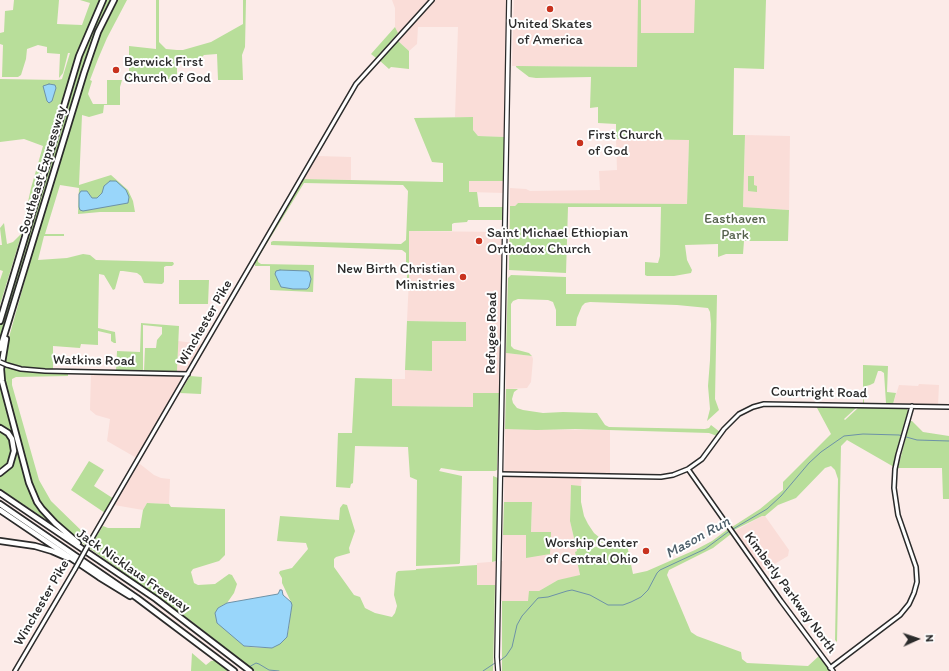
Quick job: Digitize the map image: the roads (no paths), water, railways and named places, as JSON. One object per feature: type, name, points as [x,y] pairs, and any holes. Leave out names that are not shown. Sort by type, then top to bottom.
[{"type":"highway","name":"Southeast Expressway","points":[[0,321],[75,70],[84,43],[103,0]]},
{"type":"highway","name":"Southeast Expressway","points":[[0,349],[87,63],[98,32],[114,0]]},
{"type":"highway","points":[[14,303],[5,344],[1,375],[4,394],[26,474],[34,497],[42,509],[83,549]]},
{"type":"highway","points":[[0,428],[10,436],[13,442],[14,451],[10,465],[0,473]]},
{"type":"highway","name":"Jack Nicklaus Freeway","points":[[0,492],[156,599],[250,671]]},
{"type":"highway","name":"Jack Nicklaus Freeway","points":[[0,504],[160,615],[234,671]]},
{"type":"highway","points":[[0,510],[78,563],[160,615]]},
{"type":"highway","points":[[0,541],[28,544],[43,548],[78,563]]},
{"type":"main road","name":"Refugee Road","points":[[497,667],[509,0]]},
{"type":"street","name":"Winchester Pike","points":[[15,671],[356,84],[432,0]]},
{"type":"street","name":"Watkins Road","points":[[0,362],[25,369],[45,371],[188,374]]},
{"type":"street","name":"Courtright Road","points":[[501,474],[661,477],[673,475],[688,469],[703,457],[735,417],[756,405],[777,403],[949,407]]},
{"type":"street","points":[[830,668],[900,615],[909,604],[914,593],[917,582],[916,568],[900,522],[895,497],[896,469],[903,436],[912,406]]},
{"type":"street","name":"Kimberly Parkway North","points":[[688,469],[833,671]]},
{"type":"water","points":[[49,84],[55,85],[56,88],[52,101],[49,103],[47,101],[43,86]]},
{"type":"water","points":[[110,181],[116,181],[126,190],[129,197],[128,203],[83,211],[80,210],[79,194],[81,191],[87,191],[92,198],[97,198],[102,193],[104,186]]},
{"type":"water","points":[[276,271],[309,272],[311,279],[309,287],[307,289],[293,289],[281,287],[275,274]]},
{"type":"water","points":[[280,590],[282,590],[283,595],[291,602],[292,605],[287,637],[280,644],[272,648],[244,646],[217,623],[215,613],[218,608],[227,603],[278,594]]},
{"type":"waterway","name":"Mason Run","points":[[498,662],[506,656],[512,647],[517,625],[522,616],[538,598],[548,597],[572,590],[590,595],[608,605],[623,605],[641,597],[648,590],[660,570],[705,549],[728,532],[767,509],[781,496],[809,463],[821,452],[844,436],[863,434],[899,435],[917,440],[949,441]]},
{"type":"waterway","name":"Mason Run","points":[[249,667],[256,663],[269,670],[279,671]]},
{"type":"waterway","name":"Mason Run","points":[[483,671],[495,663]]},
{"type":"place","name":"United Skates of America","points":[[550,9]]},
{"type":"place","name":"Berwick First Church of God","points":[[116,70]]},
{"type":"place","name":"First Church of God","points":[[580,143]]},
{"type":"place","name":"Saint Michael Ethiopian Orthodox Church","points":[[479,241]]},
{"type":"place","name":"New Birth Christian Ministries","points":[[463,277]]},
{"type":"place","name":"Worship Center of Central Ohio","points":[[646,551]]},
{"type":"park label","name":"Easthaven Park","points":[[735,228]]}]
